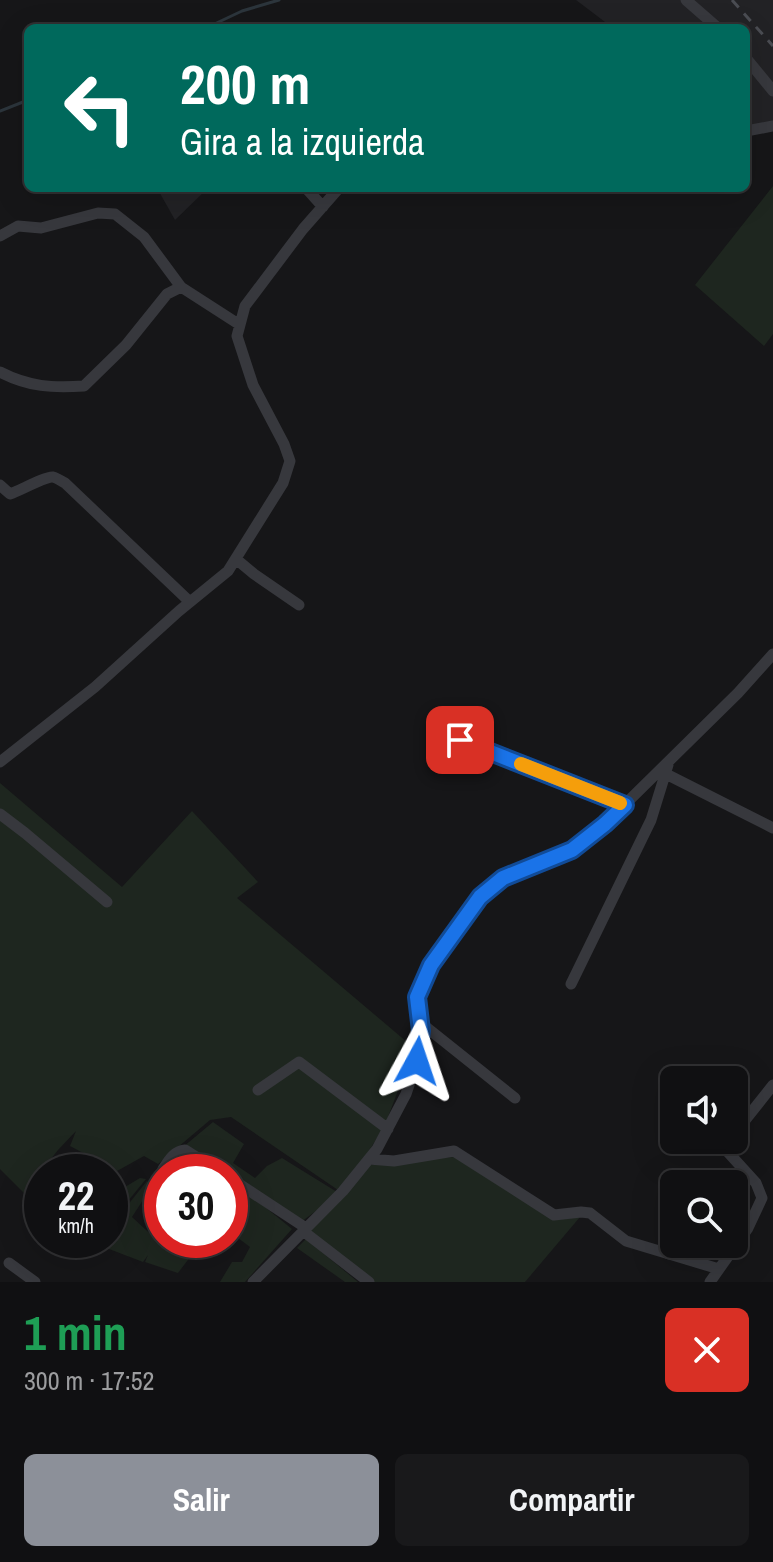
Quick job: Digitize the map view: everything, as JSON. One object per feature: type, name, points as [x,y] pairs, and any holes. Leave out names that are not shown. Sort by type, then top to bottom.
[{"type":"street","points":[[686,0],[713,24]]},
{"type":"street","points":[[750,63],[773,91]]},
{"type":"street","points":[[750,130],[773,126]]},
{"type":"street","points":[[310,192],[323,207]]},
{"type":"street","points":[[0,762],[95,687],[228,571],[283,483],[290,461],[253,385],[237,336],[245,306],[303,229],[336,192]]},
{"type":"street","points":[[0,236],[18,226],[41,228],[98,213],[115,214],[144,237],[181,287],[240,325]]},
{"type":"street","points":[[0,372],[25,383],[53,388],[84,386],[126,345],[167,294],[181,287]]},
{"type":"street","points":[[0,485],[10,494],[53,477],[65,483],[190,602]]},
{"type":"street","points":[[236,559],[299,605]]},
{"type":"street","points":[[253,1282],[343,1191],[377,1149],[406,1094],[417,1061],[421,1023],[417,997],[431,965],[480,897],[503,878],[572,850],[605,824],[747,684],[773,654]]},
{"type":"street","points":[[460,740],[625,805]]},
{"type":"street","points":[[571,984],[651,820],[670,761]]},
{"type":"street","points":[[666,774],[773,828]]},
{"type":"street","points":[[0,814],[107,902]]},
{"type":"street","points":[[421,1023],[515,1098]]},
{"type":"street","points":[[258,1090],[299,1062],[388,1129]]},
{"type":"street","points":[[748,1116],[773,1085]]},
{"type":"street","points":[[369,1159],[394,1161],[454,1151],[554,1215],[590,1213],[626,1241],[719,1269]]},
{"type":"street","points":[[710,1282],[748,1228],[762,1198],[756,1183],[730,1154]]},
{"type":"street","points":[[248,1194],[305,1230],[369,1282]]},
{"type":"street","points":[[9,1263],[35,1282]]},
{"type":"shaded area","points":[[576,0],[773,0],[773,130],[750,133],[750,24],[608,24]]},
{"type":"shaded area","points":[[773,186],[773,334],[764,346],[695,285]]},
{"type":"shaded area","points":[[159,192],[204,192],[175,220]]},
{"type":"shaded area","points":[[0,783],[122,887],[192,811],[258,882],[237,898],[414,1048],[385,1125],[359,1167],[338,1190],[231,1117],[210,1120],[170,1154],[144,1154],[128,1165],[128,1154],[85,1154],[70,1146],[76,1131],[55,1154],[24,1154],[24,1193],[0,1169]]},
{"type":"shaded area","points":[[213,1122],[244,1144],[238,1154],[194,1154],[183,1147]]},
{"type":"shaded area","points":[[455,1157],[553,1220],[580,1217],[525,1282],[369,1282],[303,1231],[364,1165]]},
{"type":"shaded area","points":[[282,1158],[337,1192],[301,1222],[248,1188],[248,1173],[255,1178],[267,1166]]},
{"type":"shaded area","points":[[140,1178],[144,1179],[128,1201],[128,1185]]},
{"type":"shaded area","points":[[144,1185],[144,1198],[132,1217],[144,1228],[146,1258],[143,1262],[128,1256],[128,1205]]},
{"type":"shaded area","points":[[248,1196],[292,1229],[245,1282],[220,1282],[232,1262],[242,1262],[248,1258]]},
{"type":"shaded area","points":[[306,1239],[358,1282],[345,1282],[297,1248]]},
{"type":"shaded area","points":[[147,1258],[189,1258],[178,1273],[145,1262]]},
{"type":"waterway","points":[[214,24],[242,11],[279,0]]},
{"type":"waterway","points":[[0,111],[24,102]]},
{"type":"railway","points":[[732,0],[773,46]]},
{"type":"slow traffic","points":[[521,764],[620,803]]},
{"type":"route","points":[[417,1061],[421,1031],[417,997],[431,965],[480,897],[503,878],[572,850],[625,805],[460,740]]}]
